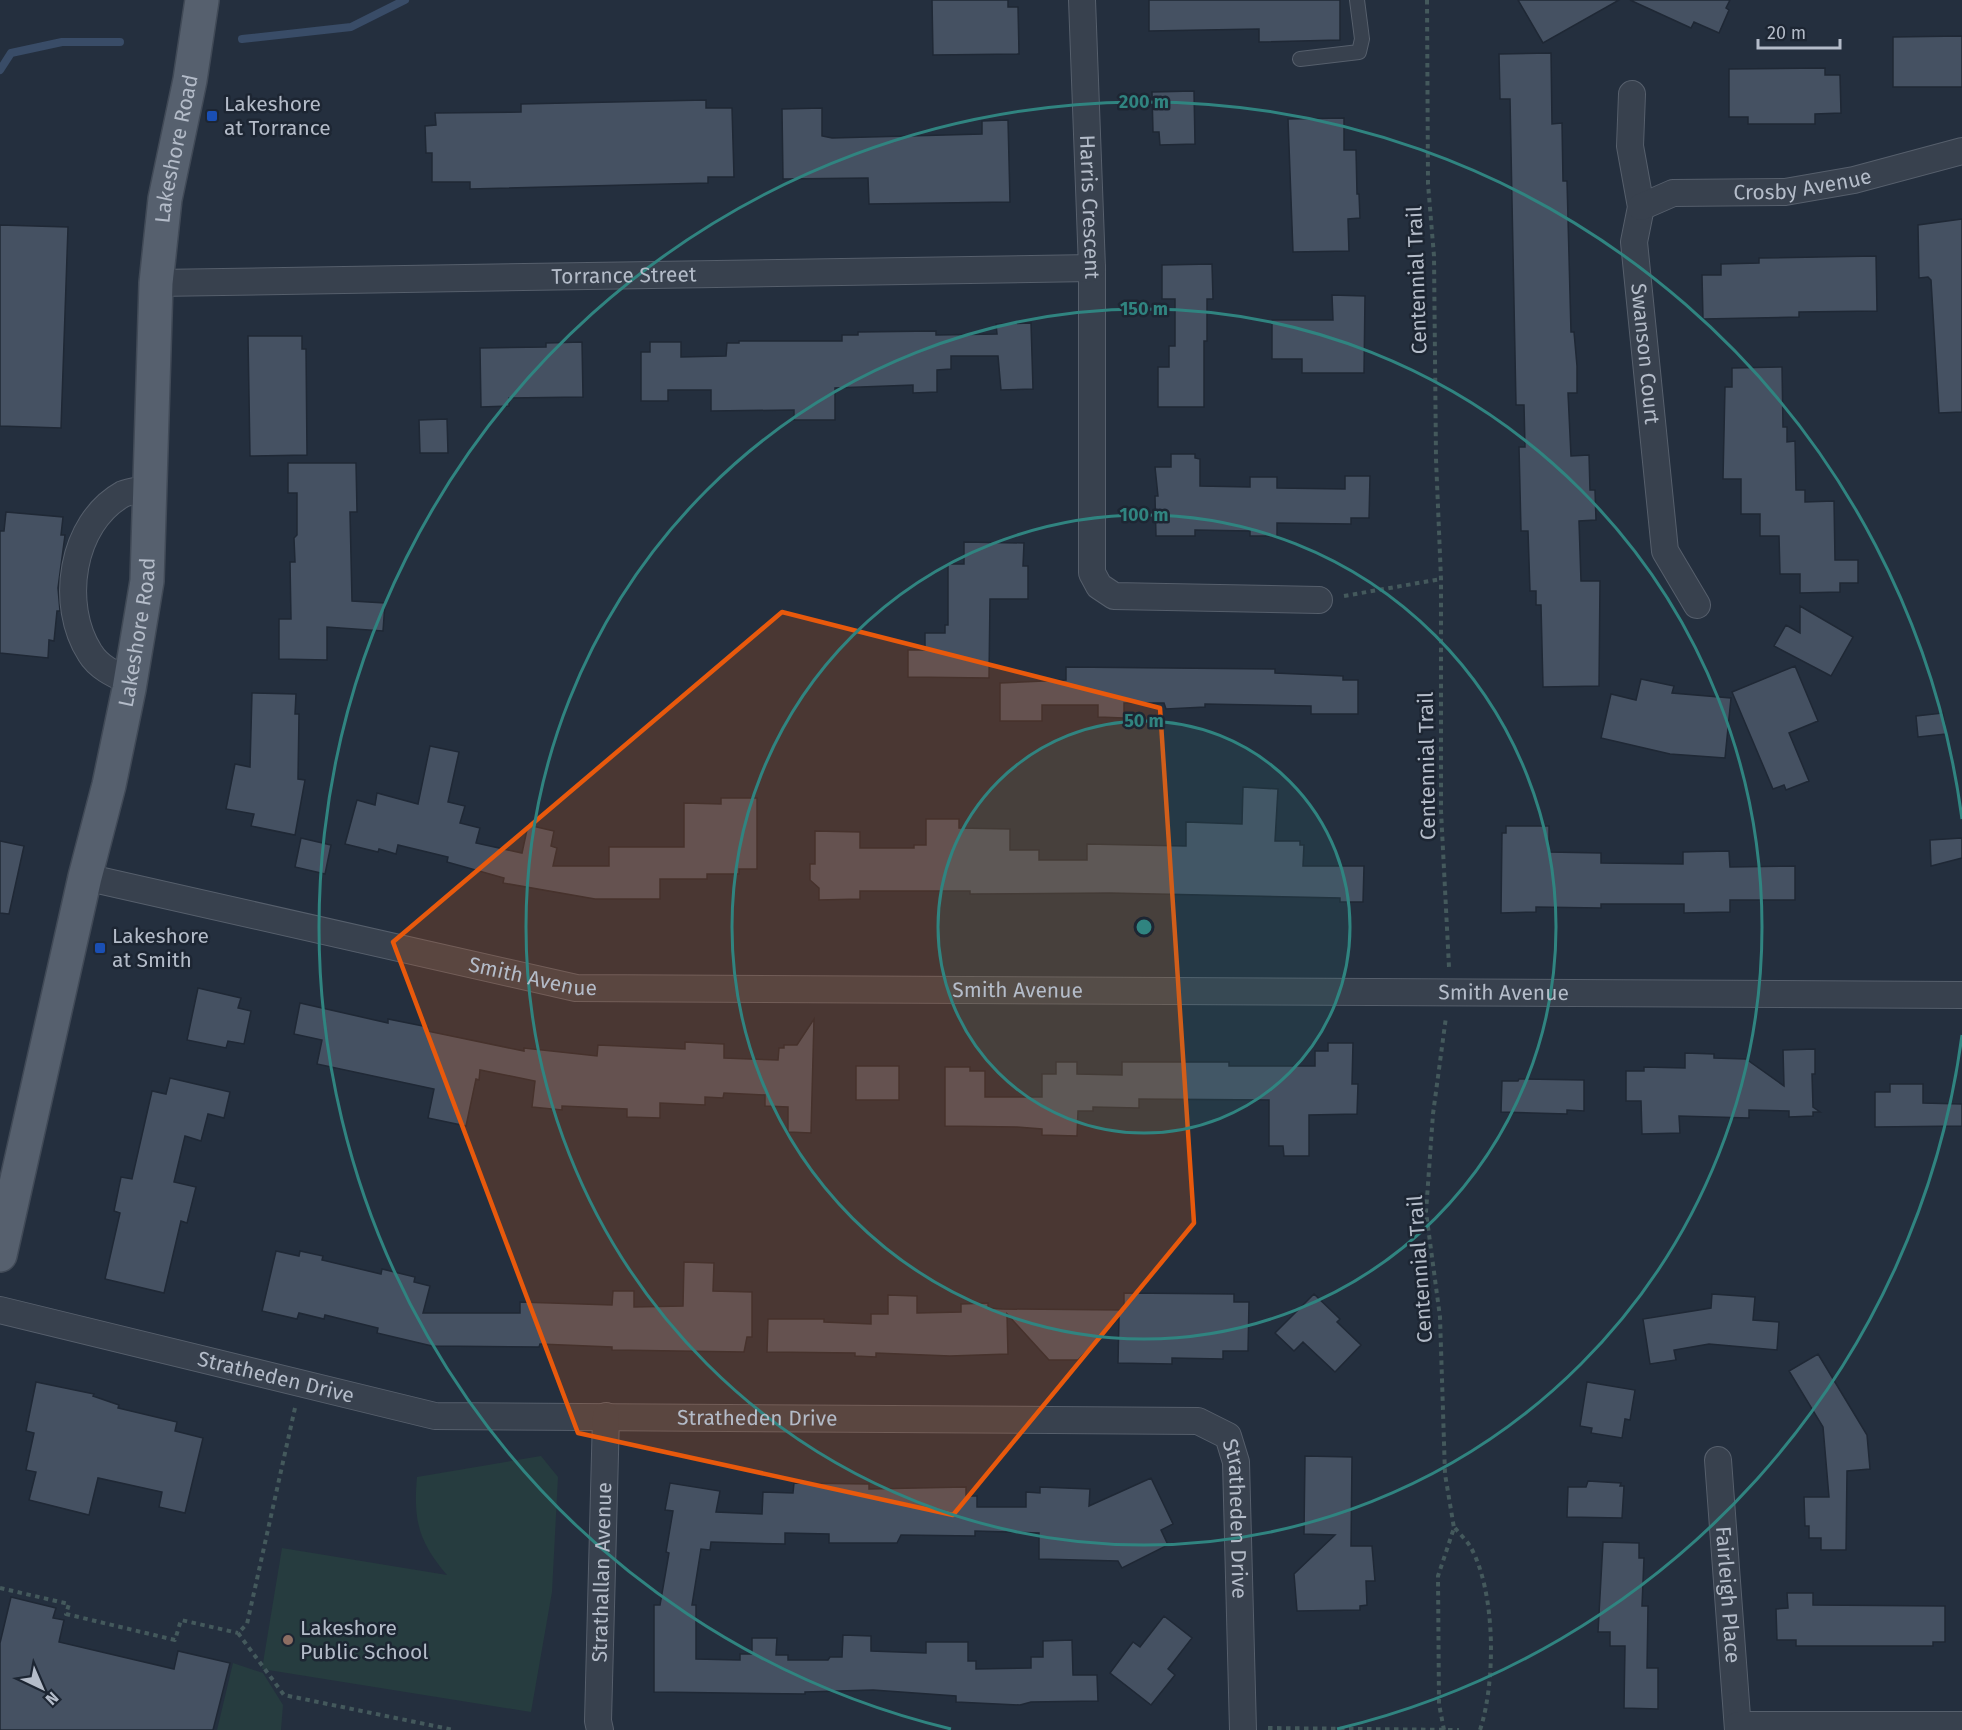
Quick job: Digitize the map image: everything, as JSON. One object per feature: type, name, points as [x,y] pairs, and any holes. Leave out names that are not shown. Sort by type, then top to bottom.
[{"type":"main road","name":"Lakeshore Road","points":[[0,1255],[131,682],[147,581],[156,283],[165,199],[190,80],[202,0]]},
{"type":"street","name":"Harris Crescent","points":[[1082,0],[1092,268],[1092,573],[1099,586],[1114,596],[1319,600]]},
{"type":"street","name":"Swanson Court","points":[[1632,94],[1630,146],[1641,207],[1634,242],[1665,551],[1697,605]]},
{"type":"street","name":"Crosby Avenue","points":[[1641,207],[1673,193],[1785,192],[1854,180],[1962,152]]},
{"type":"street","name":"Torrance Street","points":[[156,283],[1092,268]]},
{"type":"street","points":[[131,682],[104,668],[90,653],[77,624],[73,597],[75,568],[82,541],[96,517],[124,494],[150,488]]},
{"type":"street","name":"Smith Avenue","points":[[85,877],[576,988],[1962,995]]},
{"type":"street","name":"Stratheden Drive","points":[[0,1310],[300,1385],[435,1416],[1198,1421],[1228,1436],[1236,1462],[1243,1729]]},
{"type":"street","name":"Strathallan Avenue","points":[[600,1730],[598,1721],[606,1416]]},
{"type":"street","name":"Fairleigh Place","points":[[1718,1460],[1738,1727]]},
{"type":"street","points":[[1738,1727],[1962,1725]]},
{"type":"lane","points":[[1300,59],[1359,52],[1362,39],[1357,0]]},
{"type":"path","name":"Centennial Trail","points":[[1427,0],[1428,184],[1434,256],[1436,459],[1441,579],[1440,800],[1449,992],[1433,1114],[1426,1212],[1440,1317],[1445,1474],[1454,1528],[1438,1576],[1439,1704],[1443,1730]]},
{"type":"path","points":[[1319,600],[1441,579]]},
{"type":"path","points":[[238,1634],[247,1624],[300,1385]]},
{"type":"path","name":"Centennial Trail","points":[[1454,1528],[1470,1546],[1482,1579],[1488,1618],[1493,1669],[1487,1710],[1480,1730]]},
{"type":"path","points":[[0,1588],[69,1604],[66,1614],[175,1640],[181,1620],[238,1634],[284,1695],[454,1730]]},
{"type":"path","points":[[1243,1729],[1459,1730]]},
{"type":"highlighted area","points":[[782,612],[1160,708],[1194,1223],[953,1515],[578,1433],[393,942]]},
{"type":"green space","points":[[541,1456],[558,1477],[552,1592],[531,1712],[262,1669],[282,1548],[447,1575],[430,1552],[420,1530],[416,1506],[417,1477]]},
{"type":"green space","points":[[233,1663],[263,1673],[283,1705],[281,1730],[217,1730]]},
{"type":"building","points":[[932,0],[1008,0],[1008,7],[1018,7],[1019,54],[933,55]]},
{"type":"building","points":[[1149,0],[1340,0],[1340,40],[1259,42],[1259,29],[1149,31]]},
{"type":"building","points":[[1518,0],[1619,0],[1543,43]]},
{"type":"building","points":[[1630,0],[1730,0],[1726,8],[1729,10],[1719,33],[1694,22],[1691,28]]},
{"type":"building","points":[[1962,36],[1962,87],[1893,87],[1893,37]]},
{"type":"building","points":[[1551,53],[1552,124],[1562,123],[1563,181],[1567,181],[1571,332],[1574,332],[1577,366],[1577,393],[1568,393],[1571,456],[1589,455],[1590,490],[1595,490],[1596,520],[1579,521],[1581,581],[1600,581],[1599,686],[1543,687],[1541,605],[1536,605],[1536,591],[1530,591],[1528,531],[1521,531],[1519,447],[1525,447],[1524,405],[1516,405],[1510,99],[1500,99],[1499,54]]},
{"type":"building","points":[[1825,68],[1825,75],[1840,75],[1841,113],[1815,114],[1815,124],[1748,124],[1748,117],[1729,117],[1729,69]]},
{"type":"building","points":[[1194,91],[1195,144],[1160,145],[1159,132],[1153,132],[1152,92]]},
{"type":"building","points":[[706,100],[706,108],[732,108],[734,177],[708,177],[708,183],[470,189],[470,182],[432,182],[432,153],[426,153],[425,126],[436,125],[435,113],[521,112],[521,104]]},
{"type":"building","points":[[822,108],[822,136],[832,138],[982,134],[982,121],[1008,120],[1010,202],[869,204],[868,178],[783,179],[782,109]]},
{"type":"building","points":[[1344,118],[1344,150],[1356,150],[1360,218],[1348,219],[1349,251],[1293,252],[1288,119]]},
{"type":"building","points":[[1962,219],[1962,412],[1939,413],[1931,280],[1928,277],[1919,278],[1918,225]]},
{"type":"building","points":[[0,225],[68,227],[61,428],[0,426]]},
{"type":"building","points":[[1876,256],[1877,311],[1799,312],[1799,317],[1703,319],[1702,275],[1721,275],[1721,264],[1759,263],[1759,258]]},
{"type":"building","points":[[1212,264],[1213,299],[1207,299],[1207,341],[1204,341],[1204,407],[1158,407],[1158,367],[1169,367],[1169,346],[1175,346],[1175,299],[1162,299],[1162,265]]},
{"type":"building","points":[[1332,295],[1365,296],[1364,373],[1302,373],[1302,359],[1272,359],[1272,320],[1333,320]]},
{"type":"building","points":[[1031,323],[1033,389],[1001,390],[998,356],[951,356],[951,369],[937,370],[937,392],[913,393],[913,385],[835,388],[835,420],[794,420],[794,410],[711,411],[711,390],[668,390],[668,401],[641,401],[641,352],[650,352],[650,342],[681,342],[681,357],[726,356],[727,343],[739,343],[739,341],[842,341],[842,335],[858,335],[858,332],[936,331],[936,335],[997,334],[996,324]]},
{"type":"building","points":[[248,336],[302,336],[302,349],[306,349],[307,455],[250,456]]},
{"type":"building","points":[[582,342],[583,397],[509,398],[509,406],[481,407],[480,348],[546,347],[546,343]]},
{"type":"building","points":[[1782,367],[1783,427],[1787,427],[1787,442],[1795,441],[1796,490],[1805,490],[1805,502],[1834,501],[1835,560],[1858,560],[1858,583],[1840,583],[1840,592],[1800,593],[1800,574],[1780,574],[1779,536],[1760,536],[1760,514],[1741,514],[1741,479],[1723,479],[1725,387],[1732,387],[1732,368]]},
{"type":"building","points":[[447,419],[448,453],[420,453],[419,420]]},
{"type":"building","points":[[1171,454],[1195,454],[1195,458],[1200,459],[1200,486],[1250,487],[1250,477],[1277,477],[1277,488],[1345,489],[1345,476],[1370,476],[1369,518],[1351,518],[1351,524],[1277,523],[1277,536],[1250,536],[1250,531],[1195,530],[1195,536],[1156,536],[1155,496],[1158,496],[1155,467],[1171,467]]},
{"type":"building","points":[[288,463],[356,463],[357,512],[350,512],[352,601],[385,603],[383,631],[327,627],[327,660],[279,659],[279,619],[291,619],[290,562],[295,562],[294,538],[297,535],[297,493],[288,493]]},
{"type":"building","points":[[6,512],[63,517],[61,535],[65,535],[58,588],[60,611],[57,611],[54,641],[49,640],[48,658],[0,653],[0,531],[4,531]]},
{"type":"building","points":[[964,542],[1024,543],[1023,566],[1028,566],[1028,599],[990,599],[989,678],[908,677],[908,650],[925,650],[925,633],[945,633],[945,625],[948,625],[948,564],[964,564]]},
{"type":"building","points":[[1800,606],[1853,637],[1831,676],[1774,646],[1786,625],[1800,633]]},
{"type":"building","points":[[1795,666],[1818,721],[1789,733],[1809,781],[1786,790],[1784,785],[1773,789],[1732,692]]},
{"type":"building","points":[[1066,667],[1275,669],[1275,673],[1343,676],[1343,680],[1358,680],[1358,714],[1311,714],[1311,706],[1205,704],[1205,707],[1166,709],[1164,703],[1124,703],[1124,718],[1098,717],[1098,705],[1042,705],[1042,721],[1000,721],[1000,683],[1066,680]]},
{"type":"building","points":[[1641,679],[1674,686],[1672,693],[1731,698],[1725,758],[1670,754],[1601,738],[1611,694],[1636,700]]},
{"type":"building","points":[[252,693],[296,694],[295,714],[299,714],[298,779],[305,780],[295,835],[251,826],[254,814],[226,809],[235,764],[250,767]]},
{"type":"building","points":[[1943,713],[1946,734],[1918,737],[1916,716]]},
{"type":"building","points":[[430,746],[459,752],[448,802],[465,806],[460,823],[480,828],[476,843],[522,853],[528,825],[554,831],[551,846],[557,848],[553,866],[609,866],[609,847],[684,847],[684,803],[721,804],[721,798],[757,798],[757,869],[739,869],[739,874],[707,874],[707,879],[660,879],[660,899],[595,899],[503,883],[504,878],[447,862],[448,857],[398,845],[396,854],[345,844],[357,800],[375,805],[377,793],[418,804]]},
{"type":"building","points":[[1243,787],[1278,789],[1275,841],[1300,841],[1300,845],[1304,845],[1303,866],[1364,866],[1363,902],[1340,902],[1340,898],[1110,893],[970,894],[970,891],[860,891],[860,899],[819,900],[819,888],[810,880],[810,864],[815,864],[815,831],[860,832],[860,848],[914,848],[914,845],[926,845],[926,819],[959,819],[959,828],[1010,829],[1010,850],[1039,850],[1039,860],[1087,860],[1087,844],[1186,846],[1186,822],[1242,824]]},
{"type":"building","points":[[1506,826],[1549,826],[1549,852],[1601,853],[1601,863],[1683,864],[1683,852],[1729,851],[1730,867],[1795,866],[1795,900],[1730,900],[1730,912],[1684,913],[1684,904],[1601,904],[1601,908],[1536,907],[1536,912],[1501,913],[1502,833],[1506,833]]},
{"type":"building","points":[[301,838],[331,845],[325,874],[295,867]]},
{"type":"building","points":[[1962,838],[1962,858],[1931,866],[1930,840]]},
{"type":"building","points":[[0,841],[24,846],[9,914],[0,913]]},
{"type":"building","points":[[198,988],[241,998],[238,1008],[251,1011],[244,1044],[228,1041],[226,1048],[187,1040]]},
{"type":"building","points":[[300,1003],[388,1023],[388,1019],[428,1027],[427,1031],[524,1051],[524,1048],[597,1056],[598,1045],[685,1049],[685,1042],[724,1044],[724,1058],[778,1060],[779,1048],[784,1048],[784,1045],[797,1045],[814,1019],[811,1133],[788,1132],[788,1107],[765,1106],[765,1095],[724,1093],[723,1098],[705,1097],[705,1105],[660,1103],[660,1118],[627,1117],[627,1109],[562,1106],[562,1110],[532,1107],[535,1081],[480,1070],[466,1126],[428,1118],[434,1089],[317,1064],[322,1040],[294,1034]]},
{"type":"building","points":[[1328,1043],[1353,1043],[1352,1084],[1358,1084],[1357,1114],[1309,1115],[1309,1156],[1284,1156],[1283,1146],[1269,1146],[1269,1100],[1139,1099],[1139,1108],[1093,1107],[1093,1111],[1078,1111],[1077,1136],[1042,1135],[1042,1129],[1017,1127],[945,1126],[945,1067],[970,1067],[970,1071],[985,1071],[985,1097],[1042,1097],[1042,1074],[1056,1074],[1056,1062],[1077,1062],[1077,1074],[1122,1075],[1122,1062],[1229,1062],[1229,1066],[1315,1066],[1315,1051],[1328,1051]]},
{"type":"building","points":[[1815,1049],[1815,1074],[1812,1074],[1813,1107],[1820,1112],[1813,1112],[1813,1116],[1789,1117],[1789,1111],[1749,1110],[1749,1118],[1679,1116],[1680,1133],[1642,1134],[1641,1101],[1626,1101],[1626,1071],[1644,1071],[1644,1067],[1685,1068],[1685,1053],[1714,1054],[1714,1058],[1746,1059],[1784,1086],[1783,1050]]},
{"type":"building","points":[[856,1066],[899,1066],[899,1100],[856,1100]]},
{"type":"building","points":[[170,1078],[230,1092],[224,1118],[208,1114],[201,1141],[185,1136],[174,1182],[196,1187],[187,1223],[181,1221],[164,1293],[105,1279],[120,1213],[114,1211],[121,1177],[132,1179],[152,1091],[166,1094]]},
{"type":"building","points":[[1519,1079],[1584,1080],[1584,1111],[1567,1110],[1567,1114],[1501,1112],[1502,1081],[1518,1081]]},
{"type":"building","points":[[1890,1084],[1923,1084],[1923,1103],[1962,1104],[1962,1126],[1875,1127],[1875,1092],[1890,1092]]},
{"type":"building","points":[[276,1251],[299,1256],[300,1251],[323,1256],[322,1260],[381,1274],[382,1269],[415,1277],[414,1282],[430,1286],[423,1313],[520,1313],[520,1302],[612,1305],[613,1291],[634,1291],[634,1307],[683,1306],[684,1262],[714,1263],[713,1291],[752,1292],[752,1337],[747,1337],[744,1352],[612,1350],[612,1347],[540,1344],[539,1347],[432,1346],[377,1333],[378,1328],[325,1315],[324,1319],[299,1313],[297,1319],[262,1311]]},
{"type":"building","points":[[1124,1293],[1234,1294],[1234,1302],[1249,1302],[1248,1351],[1223,1351],[1223,1359],[1172,1358],[1172,1364],[1118,1363],[1119,1318],[1078,1360],[1049,1360],[1007,1314],[1008,1354],[950,1356],[876,1353],[876,1357],[855,1356],[855,1353],[767,1352],[768,1319],[824,1319],[824,1322],[871,1324],[871,1314],[888,1314],[888,1295],[917,1296],[917,1313],[961,1312],[961,1304],[988,1303],[988,1308],[1002,1309],[1124,1310]]},
{"type":"building","points":[[1314,1294],[1340,1319],[1337,1322],[1361,1345],[1335,1372],[1303,1342],[1294,1351],[1275,1333]]},
{"type":"building","points":[[1712,1294],[1755,1297],[1753,1320],[1779,1322],[1777,1350],[1709,1344],[1674,1350],[1676,1360],[1650,1364],[1643,1319],[1711,1308]]},
{"type":"building","points":[[1818,1354],[1867,1435],[1870,1469],[1847,1471],[1846,1550],[1821,1550],[1821,1538],[1809,1538],[1809,1526],[1805,1526],[1804,1497],[1829,1497],[1823,1427],[1789,1371]]},
{"type":"building","points":[[36,1382],[94,1394],[93,1396],[119,1405],[118,1408],[177,1422],[175,1431],[203,1438],[185,1513],[159,1507],[162,1492],[98,1478],[89,1515],[29,1500],[36,1472],[26,1470],[34,1433],[26,1431]]},
{"type":"building","points":[[1587,1382],[1635,1390],[1630,1420],[1625,1419],[1622,1438],[1591,1433],[1592,1428],[1580,1426]]},
{"type":"building","points":[[1305,1456],[1352,1457],[1351,1546],[1372,1546],[1375,1581],[1366,1581],[1367,1605],[1360,1606],[1360,1610],[1297,1611],[1294,1574],[1335,1535],[1304,1534]]},
{"type":"building","points":[[1151,1478],[1173,1524],[1161,1530],[1168,1545],[1122,1568],[1118,1561],[1039,1559],[1039,1533],[975,1531],[975,1536],[901,1535],[897,1543],[829,1543],[829,1534],[785,1533],[785,1544],[711,1542],[710,1550],[701,1549],[692,1605],[696,1605],[696,1659],[740,1660],[740,1654],[752,1654],[752,1638],[777,1638],[776,1655],[788,1655],[788,1660],[828,1660],[830,1657],[842,1657],[843,1635],[871,1636],[871,1651],[926,1653],[926,1642],[968,1642],[968,1661],[976,1661],[976,1669],[1031,1668],[1031,1657],[1043,1657],[1043,1641],[1072,1640],[1073,1675],[1097,1675],[1098,1701],[1031,1702],[1020,1705],[956,1702],[956,1696],[873,1690],[805,1692],[805,1694],[654,1692],[654,1605],[660,1605],[669,1553],[666,1552],[673,1511],[665,1510],[670,1483],[720,1491],[716,1512],[762,1514],[763,1492],[793,1493],[794,1483],[869,1484],[869,1489],[966,1487],[966,1496],[977,1496],[977,1507],[1026,1507],[1026,1492],[1040,1493],[1040,1487],[1090,1489],[1089,1506]]},
{"type":"building","points":[[1588,1481],[1621,1483],[1620,1486],[1624,1486],[1622,1518],[1567,1517],[1568,1487],[1586,1487]]},
{"type":"building","points":[[1603,1542],[1639,1543],[1639,1558],[1644,1558],[1642,1606],[1648,1606],[1647,1668],[1658,1668],[1658,1709],[1624,1708],[1625,1646],[1610,1646],[1610,1632],[1598,1632]]},
{"type":"building","points":[[1787,1593],[1813,1593],[1813,1605],[1945,1606],[1945,1642],[1933,1642],[1933,1646],[1796,1646],[1796,1640],[1777,1640],[1776,1609],[1788,1608]]},
{"type":"building","points":[[11,1597],[56,1608],[53,1618],[64,1620],[59,1642],[174,1669],[178,1651],[230,1663],[213,1730],[0,1730],[0,1643]]},
{"type":"building","points":[[1164,1616],[1192,1638],[1168,1669],[1175,1675],[1151,1705],[1110,1673],[1133,1642],[1140,1647]]},
{"type":"waterway","points":[[242,39],[351,27],[405,0]]},
{"type":"waterway","points":[[0,70],[11,53],[62,42],[120,42]]},
{"type":"place","name":"Lakeshore at Torrance","points":[[212,116]]},
{"type":"place","name":"Lakeshore at Smith","points":[[100,948]]},
{"type":"place","name":"Lakeshore Public School","points":[[288,1640]]}]
